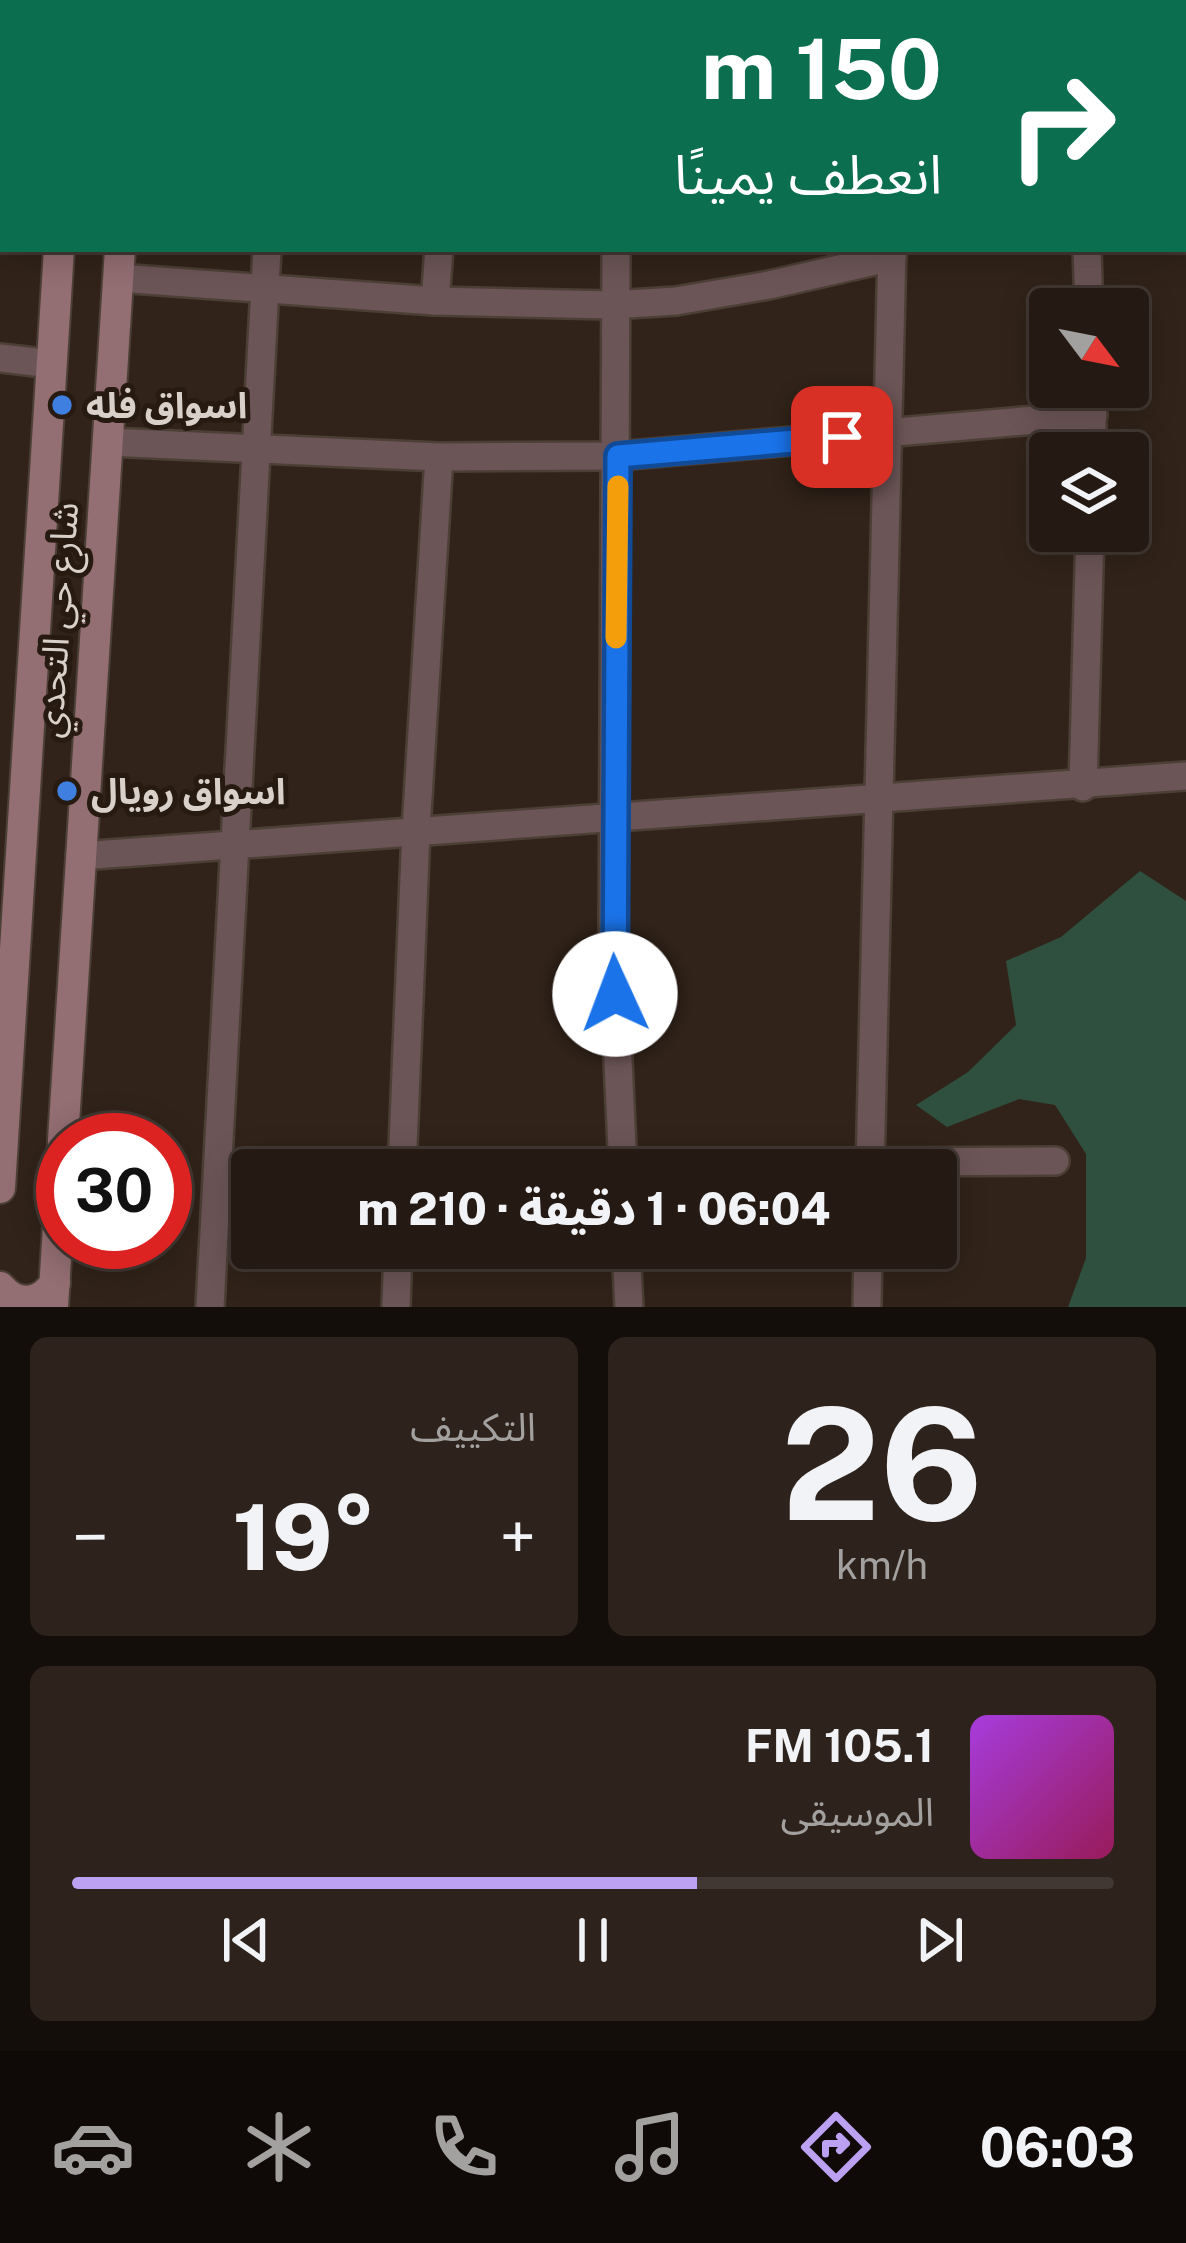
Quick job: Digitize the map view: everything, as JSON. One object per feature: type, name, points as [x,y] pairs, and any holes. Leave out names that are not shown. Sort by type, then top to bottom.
[{"type":"main road","name":"شارع حي التحدي","points":[[0,1188],[5,1014],[59,252]]},
{"type":"main road","name":"شارع حي التحدي","points":[[65,1113],[119,264]]},
{"type":"main road","points":[[0,1287],[13,1299],[29,1302],[54,1295]]},
{"type":"street","points":[[210,1307],[268,252]]},
{"type":"street","points":[[435,301],[439,252]]},
{"type":"street","points":[[616,252],[613,950],[622,1149]]},
{"type":"street","points":[[1087,252],[1088,288]]},
{"type":"street","points":[[119,264],[266,289],[435,301],[612,305],[746,289],[892,253],[870,1149]]},
{"type":"street","points":[[0,358],[52,364]]},
{"type":"street","points":[[108,442],[439,457],[618,456],[886,434],[1049,408]]},
{"type":"street","points":[[403,1149],[439,457]]},
{"type":"street","points":[[1083,787],[1089,552]]},
{"type":"street","points":[[80,856],[1186,776]]},
{"type":"street","points":[[957,1164],[1055,1161]]},
{"type":"street","points":[[396,1307],[397,1269]]},
{"type":"street","points":[[627,1269],[629,1307]]},
{"type":"street","points":[[867,1307],[868,1269]]},
{"type":"green space","points":[[1140,871],[1186,901],[1186,1307],[1068,1307],[1086,1258],[1086,1154],[1055,1105],[1019,1099],[947,1127],[916,1105],[968,1072],[1016,1025],[1006,961],[1061,937]]},
{"type":"slow traffic","points":[[616,638],[618,486]]},
{"type":"place","name":"اسواق فله","points":[[62,405]]},
{"type":"place","name":"اسواق رويال","points":[[67,791]]},
{"type":"route","points":[[615,994],[618,456],[842,437]]}]
